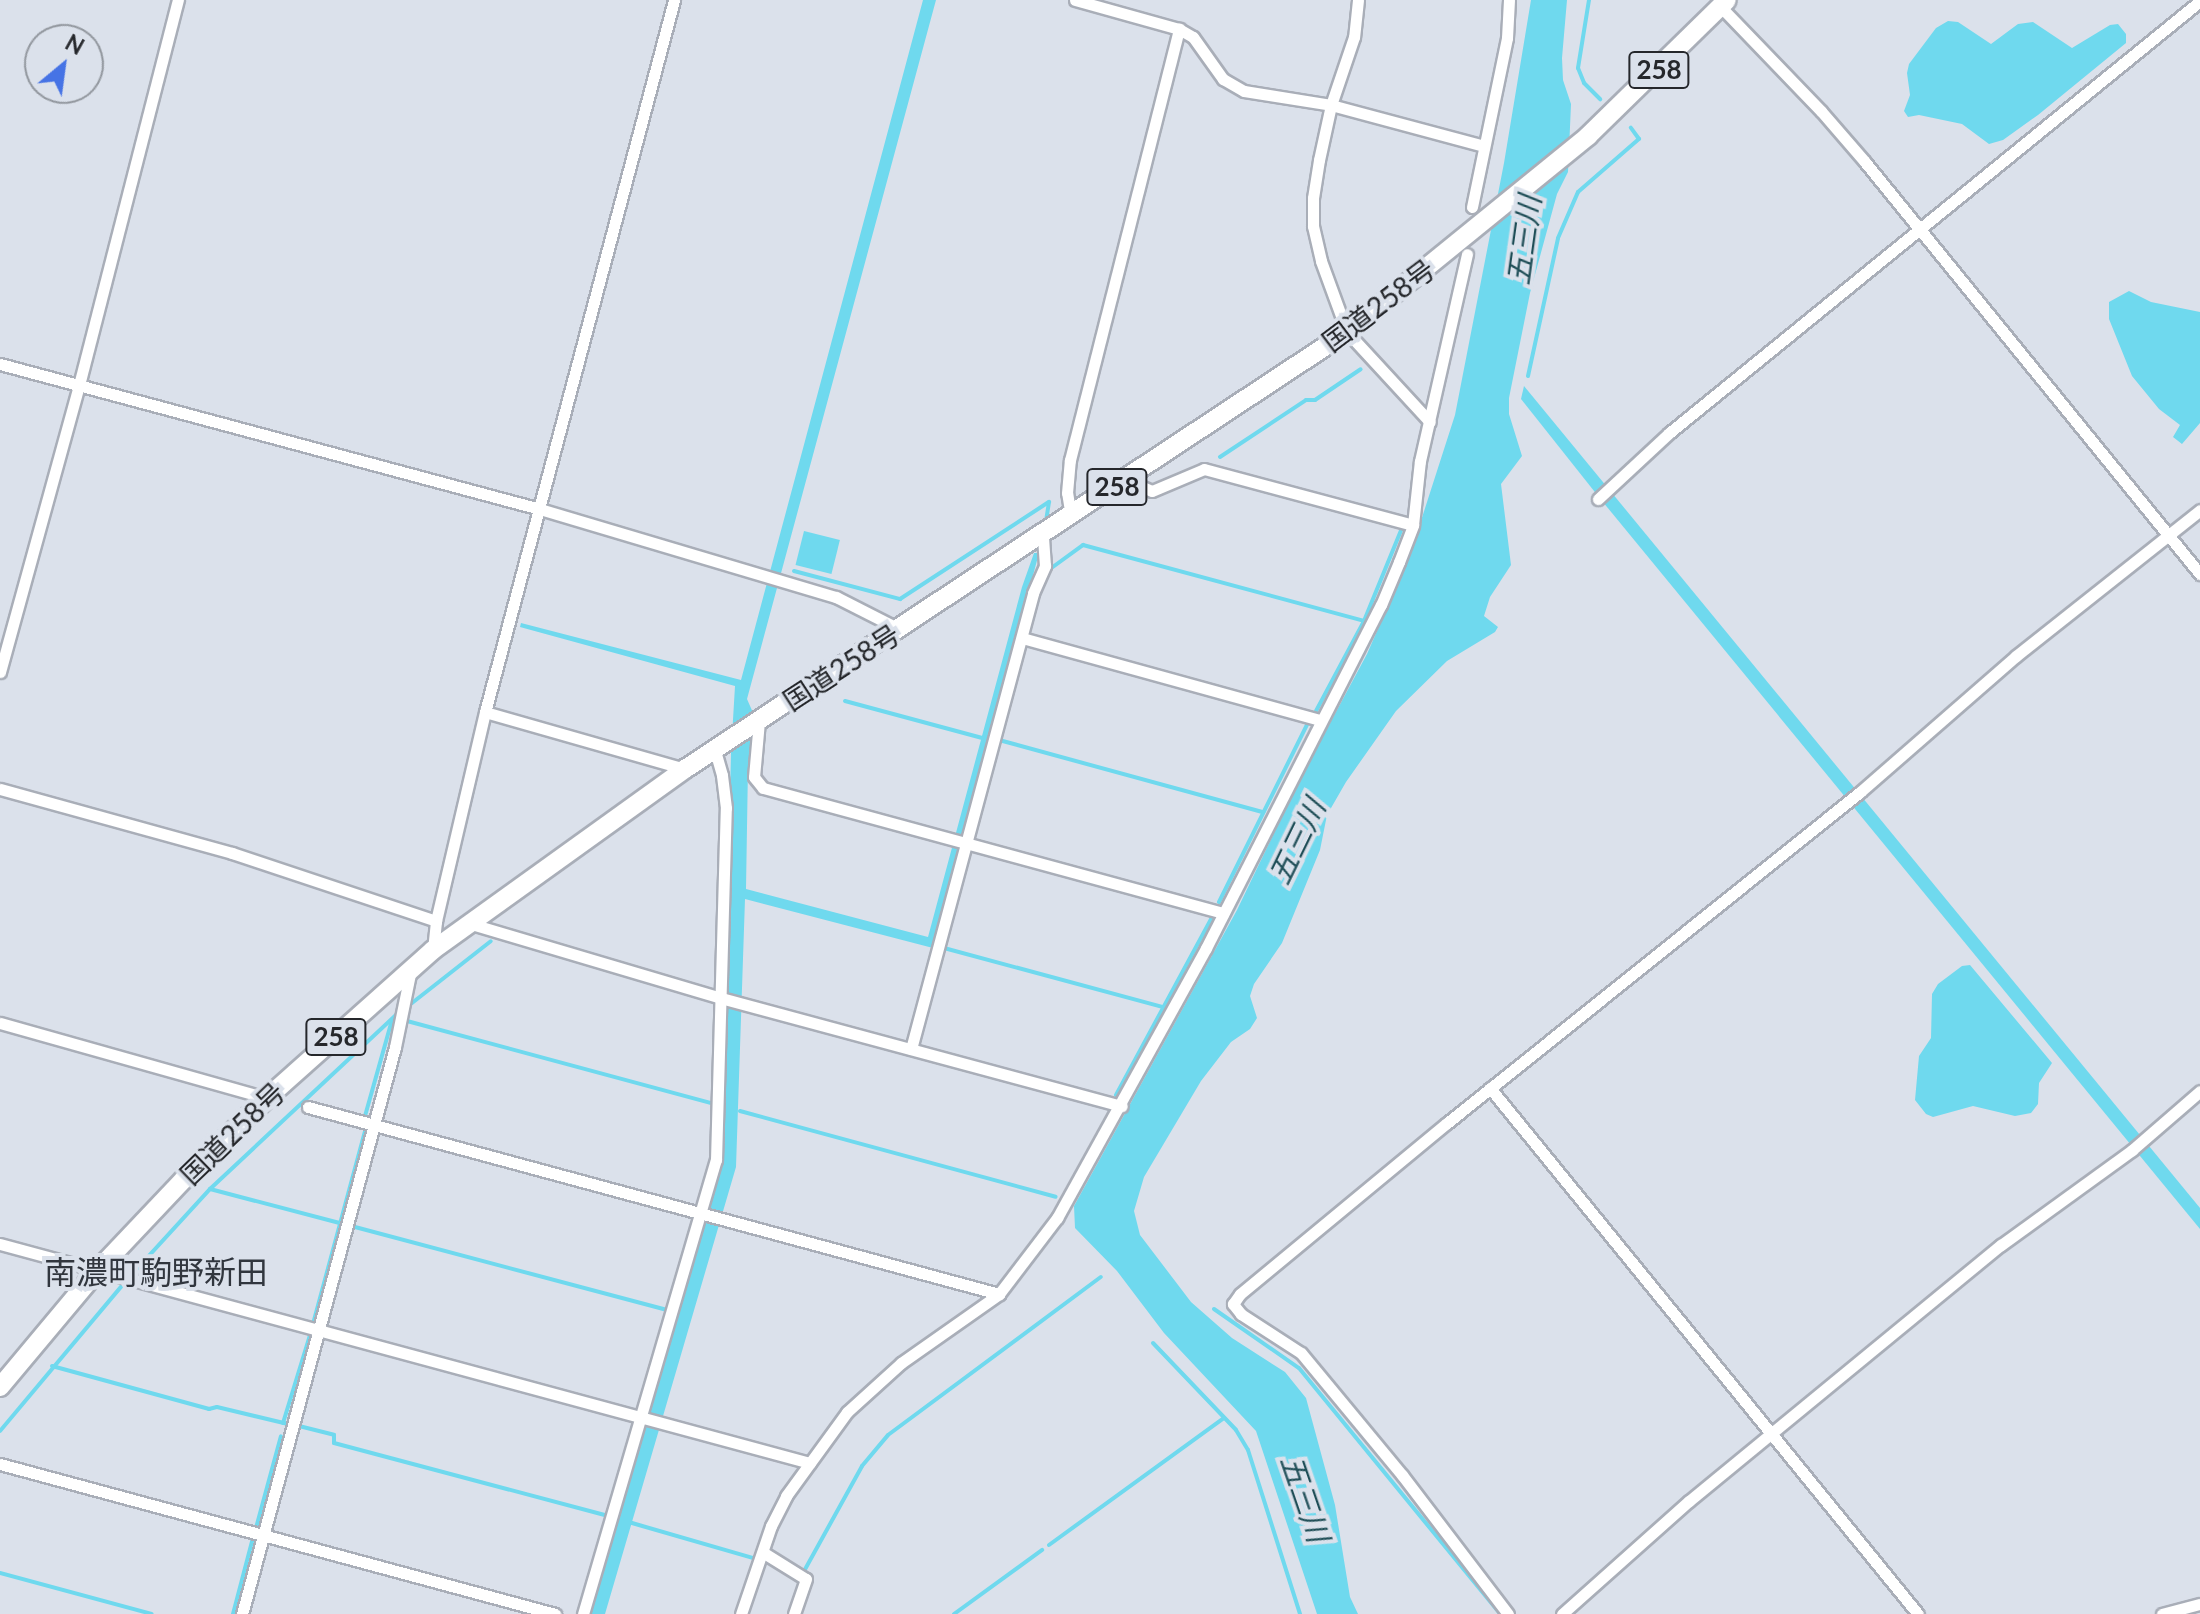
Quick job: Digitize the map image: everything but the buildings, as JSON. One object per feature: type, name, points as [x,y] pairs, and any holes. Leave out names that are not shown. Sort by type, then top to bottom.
[{"type":"highway","name":"国道258号","points":[[0,1387],[98,1270],[267,1098],[433,950],[685,769],[1043,536],[1347,332],[1588,136],[1721,2]]},
{"type":"street","points":[[0,672],[79,385],[178,0]]},
{"type":"street","points":[[433,950],[436,921],[485,712],[674,0]]},
{"type":"street","points":[[1075,0],[1179,29],[1193,37],[1223,79],[1244,91],[1331,105],[1484,146]]},
{"type":"street","points":[[1358,0],[1354,37],[1331,105],[1313,198],[1313,226],[1321,261],[1347,332],[1430,422]]},
{"type":"street","points":[[1472,207],[1507,38],[1509,0]]},
{"type":"street","points":[[1599,499],[1669,433],[2200,1]]},
{"type":"street","points":[[1721,2],[1821,111],[2200,574]]},
{"type":"street","points":[[1071,517],[1067,493],[1070,460],[1179,29]]},
{"type":"street","points":[[741,1614],[771,1526],[786,1496],[847,1412],[872,1387],[999,1294],[1057,1218],[1122,1106],[1381,605],[1413,525],[1420,461],[1467,254]]},
{"type":"street","points":[[0,364],[540,509],[853,604],[899,629]]},
{"type":"street","points":[[1127,480],[1152,491],[1204,469],[1413,525]]},
{"type":"street","points":[[1508,1614],[1402,1475],[1301,1353],[1241,1314],[1233,1304],[1240,1294],[1490,1088],[1848,802],[2016,656],[2200,510]]},
{"type":"street","points":[[911,1049],[960,841],[1033,593],[1045,566],[1043,536]]},
{"type":"street","points":[[1022,638],[1320,720]]},
{"type":"street","points":[[485,712],[685,769]]},
{"type":"street","points":[[759,721],[754,777],[763,788],[1223,913]]},
{"type":"street","points":[[583,1614],[701,1213],[718,1141],[726,808],[719,747]]},
{"type":"street","points":[[0,789],[245,857],[436,921]]},
{"type":"street","points":[[468,923],[748,1006],[1122,1106]]},
{"type":"street","points":[[242,1614],[398,1036],[411,969]]},
{"type":"street","points":[[0,1023],[267,1098]]},
{"type":"street","points":[[1490,1088],[1918,1614]]},
{"type":"street","points":[[1562,1614],[1689,1501],[2001,1245],[2132,1150],[2200,1091]]},
{"type":"street","points":[[308,1107],[999,1294]]},
{"type":"street","points":[[0,1244],[810,1463]]},
{"type":"street","points":[[0,1464],[555,1614]]},
{"type":"street","points":[[764,1553],[806,1579],[794,1614]]},
{"type":"street","points":[[2162,1614],[2200,1604]]},
{"type":"water","points":[[923,0],[936,0],[747,699],[754,715],[748,766],[746,889],[928,937],[1022,587],[1034,553],[1039,553],[933,948],[745,899],[736,1167],[605,1614],[587,1614],[722,1142],[735,686],[520,627],[521,623],[741,680]]},
{"type":"water","name":"五三川","points":[[1531,0],[1567,0],[1562,58],[1563,80],[1571,104],[1568,172],[1557,194],[1530,293],[1509,398],[1509,414],[1522,456],[1501,484],[1511,565],[1490,597],[1484,616],[1498,627],[1495,632],[1447,661],[1396,711],[1346,782],[1327,815],[1320,850],[1282,943],[1254,984],[1250,996],[1257,1018],[1250,1029],[1231,1042],[1201,1081],[1144,1177],[1134,1211],[1140,1235],[1191,1302],[1232,1338],[1285,1372],[1306,1398],[1335,1505],[1350,1597],[1358,1614],[1317,1614],[1256,1431],[1164,1333],[1117,1271],[1075,1228],[1074,1206],[1237,910],[1299,781],[1367,654],[1409,558],[1455,415],[1504,163]]},
{"type":"water","points":[[1948,21],[1958,22],[1991,44],[2018,24],[2033,22],[2072,48],[2110,25],[2118,24],[2126,34],[2126,43],[2038,115],[2003,140],[1989,144],[1962,124],[1919,115],[1908,117],[1904,111],[1910,95],[1909,64],[1936,28]]},
{"type":"water","points":[[2129,291],[2151,302],[2200,312],[2200,423],[2182,444],[2173,437],[2180,425],[2159,409],[2132,376],[2109,319],[2109,302]]},
{"type":"water","points":[[1524,386],[2200,1208],[2200,1229],[1598,496],[1521,399]]},
{"type":"water","points":[[804,531],[840,540],[831,574],[796,565]]},
{"type":"water","points":[[1970,965],[2052,1063],[2039,1083],[2038,1104],[2031,1113],[2015,1116],[1973,1106],[1933,1117],[1926,1114],[1915,1100],[1919,1056],[1931,1038],[1932,994],[1938,984],[1962,966]]},
{"type":"waterway","points":[[1589,0],[1578,68],[1584,83],[1600,99]]},
{"type":"waterway","name":"五三川","points":[[1528,376],[1558,238],[1578,192],[1639,139],[1631,128]]},
{"type":"waterway","points":[[1220,457],[1306,400],[1315,400],[1361,369]]},
{"type":"waterway","points":[[1046,521],[1049,502]]},
{"type":"waterway","points":[[794,571],[900,599],[1049,502]]},
{"type":"waterway","points":[[1316,711],[1364,621],[1402,528]]},
{"type":"waterway","points":[[1050,569],[1083,545],[1364,621]]},
{"type":"waterway","points":[[845,701],[986,739]]},
{"type":"waterway","points":[[1219,902],[1307,725]]},
{"type":"waterway","points":[[999,740],[1263,812]]},
{"type":"waterway","points":[[1116,1095],[1211,919]]},
{"type":"waterway","points":[[412,1003],[491,941]]},
{"type":"waterway","points":[[944,948],[1163,1007]]},
{"type":"waterway","points":[[134,1272],[210,1189],[396,1015]]},
{"type":"waterway","points":[[365,1116],[392,1020]]},
{"type":"waterway","points":[[407,1021],[715,1104]]},
{"type":"waterway","points":[[740,1111],[1056,1197]]},
{"type":"waterway","points":[[313,1324],[366,1128]]},
{"type":"waterway","points":[[210,1189],[340,1223]]},
{"type":"waterway","points":[[355,1227],[667,1310]]},
{"type":"waterway","points":[[803,1573],[862,1466],[888,1435],[1101,1277]]},
{"type":"waterway","points":[[0,1431],[125,1282]]},
{"type":"waterway","points":[[1214,1309],[1299,1368],[1500,1614]]},
{"type":"waterway","points":[[283,1423],[311,1332]]},
{"type":"waterway","points":[[1153,1343],[1236,1430],[1248,1450],[1300,1614]]},
{"type":"waterway","points":[[52,1366],[209,1409],[217,1407],[288,1424]]},
{"type":"waterway","points":[[1049,1545],[1224,1418]]},
{"type":"waterway","points":[[299,1426],[334,1435],[334,1443],[608,1516]]},
{"type":"waterway","points":[[256,1528],[281,1436]]},
{"type":"waterway","points":[[632,1523],[757,1559]]},
{"type":"waterway","points":[[233,1614],[253,1538]]},
{"type":"waterway","points":[[954,1614],[1042,1550]]},
{"type":"waterway","points":[[0,1573],[152,1614]]},
{"type":"district","name":"南濃町駒野新田","points":[[156,1272]]}]
